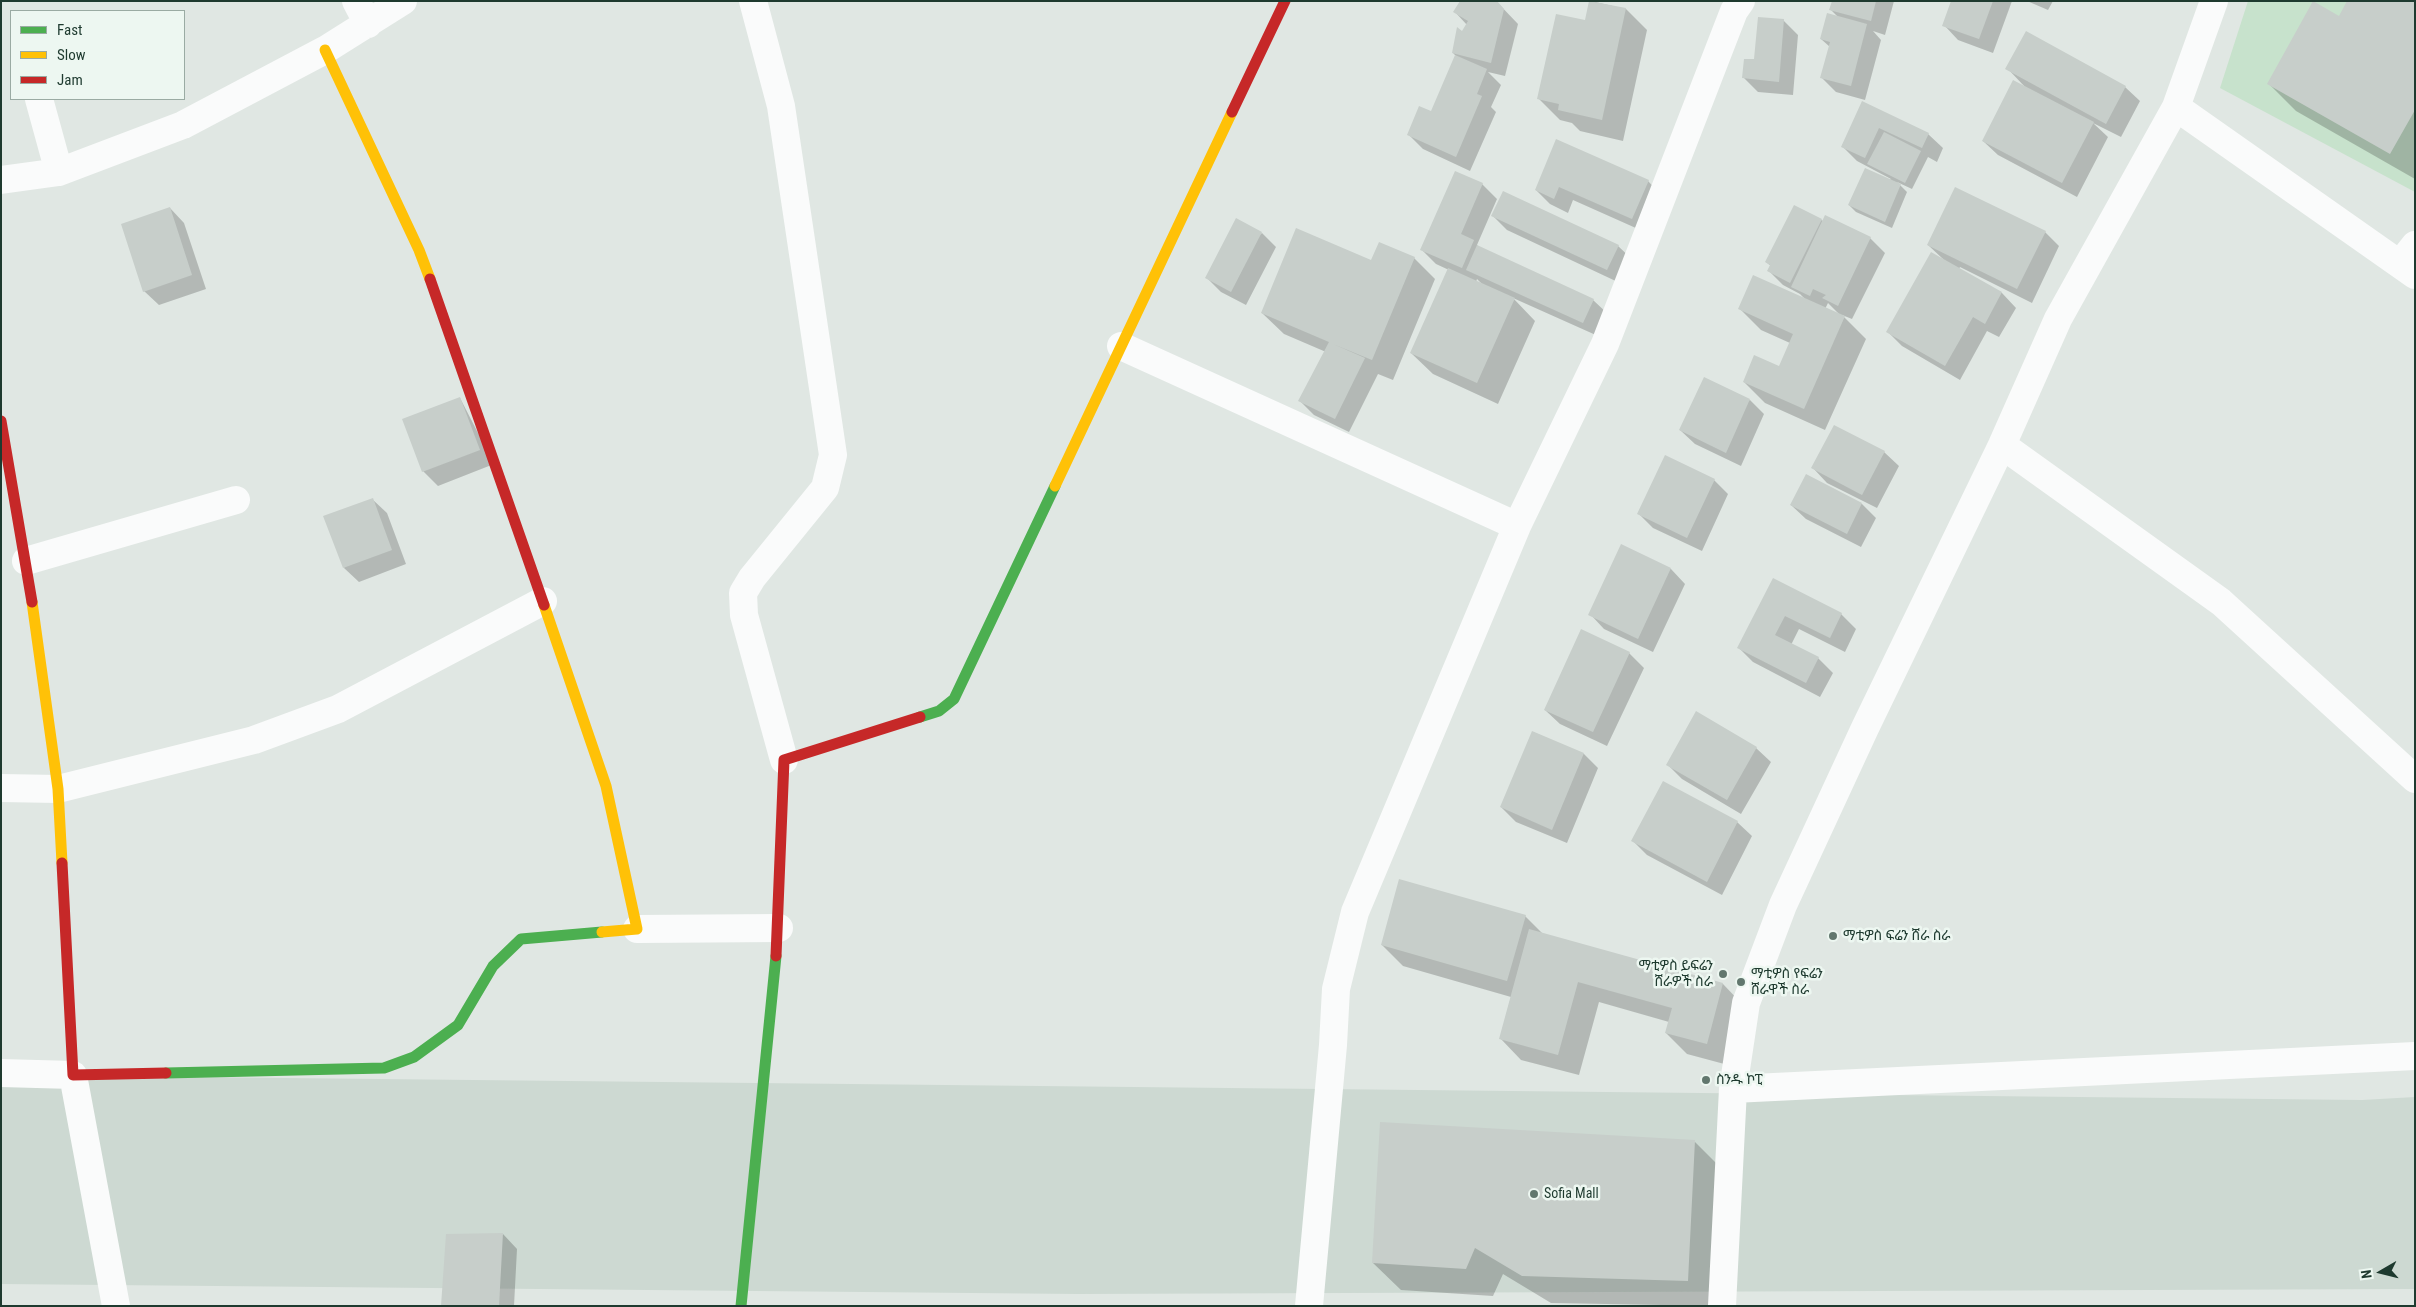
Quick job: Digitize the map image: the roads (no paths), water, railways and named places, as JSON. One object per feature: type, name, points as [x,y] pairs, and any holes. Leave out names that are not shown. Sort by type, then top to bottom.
[{"type":"street","points":[[1,180],[59,172],[183,125],[325,50],[362,13],[403,1]]},
{"type":"street","points":[[741,1306],[779,928],[784,760],[744,615],[744,593],[752,578],[825,488],[833,456],[781,106],[753,1]]},
{"type":"street","points":[[784,760],[939,711],[954,699],[1285,1]]},
{"type":"street","points":[[1309,1306],[1336,989],[1355,912],[1517,526],[1605,344],[1734,11],[1741,1]]},
{"type":"street","points":[[1722,1306],[1733,1088],[1746,1003],[1783,904],[1865,728],[2002,445],[2058,320],[2176,106],[2214,1]]},
{"type":"street","points":[[325,50],[418,250],[478,412],[606,786],[637,929]]},
{"type":"street","points":[[40,100],[59,172]]},
{"type":"street","points":[[2176,106],[2410,262]]},
{"type":"street","points":[[1120,346],[1517,526]]},
{"type":"street","points":[[1,421],[9,502],[26,561],[58,789],[73,1075],[116,1306]]},
{"type":"street","points":[[2002,445],[2220,602],[2415,779]]},
{"type":"street","points":[[26,561],[236,500]]},
{"type":"street","points":[[1,788],[58,789],[254,740],[338,709],[543,601]]},
{"type":"street","points":[[1,1073],[73,1075],[384,1068],[414,1058],[458,1025],[493,966],[520,939],[637,929],[779,928]]},
{"type":"street","points":[[1733,1088],[2415,1056]]},
{"type":"place","name":"ማቲዎስ ፍሬን ሸራ ስራ","points":[[1833,936]]},
{"type":"place","name":"ማቲዎስ ይፍሬን ሸራዎች ስራ","points":[[1723,974]]},
{"type":"place","name":"ማቲዎስ የፍሬን ሸራዋች ስራ","points":[[1741,982]]},
{"type":"place","name":"ስንዱ ኮፒ","points":[[1706,1080]]},
{"type":"place","name":"Sofia Mall","points":[[1534,1194]]}]
